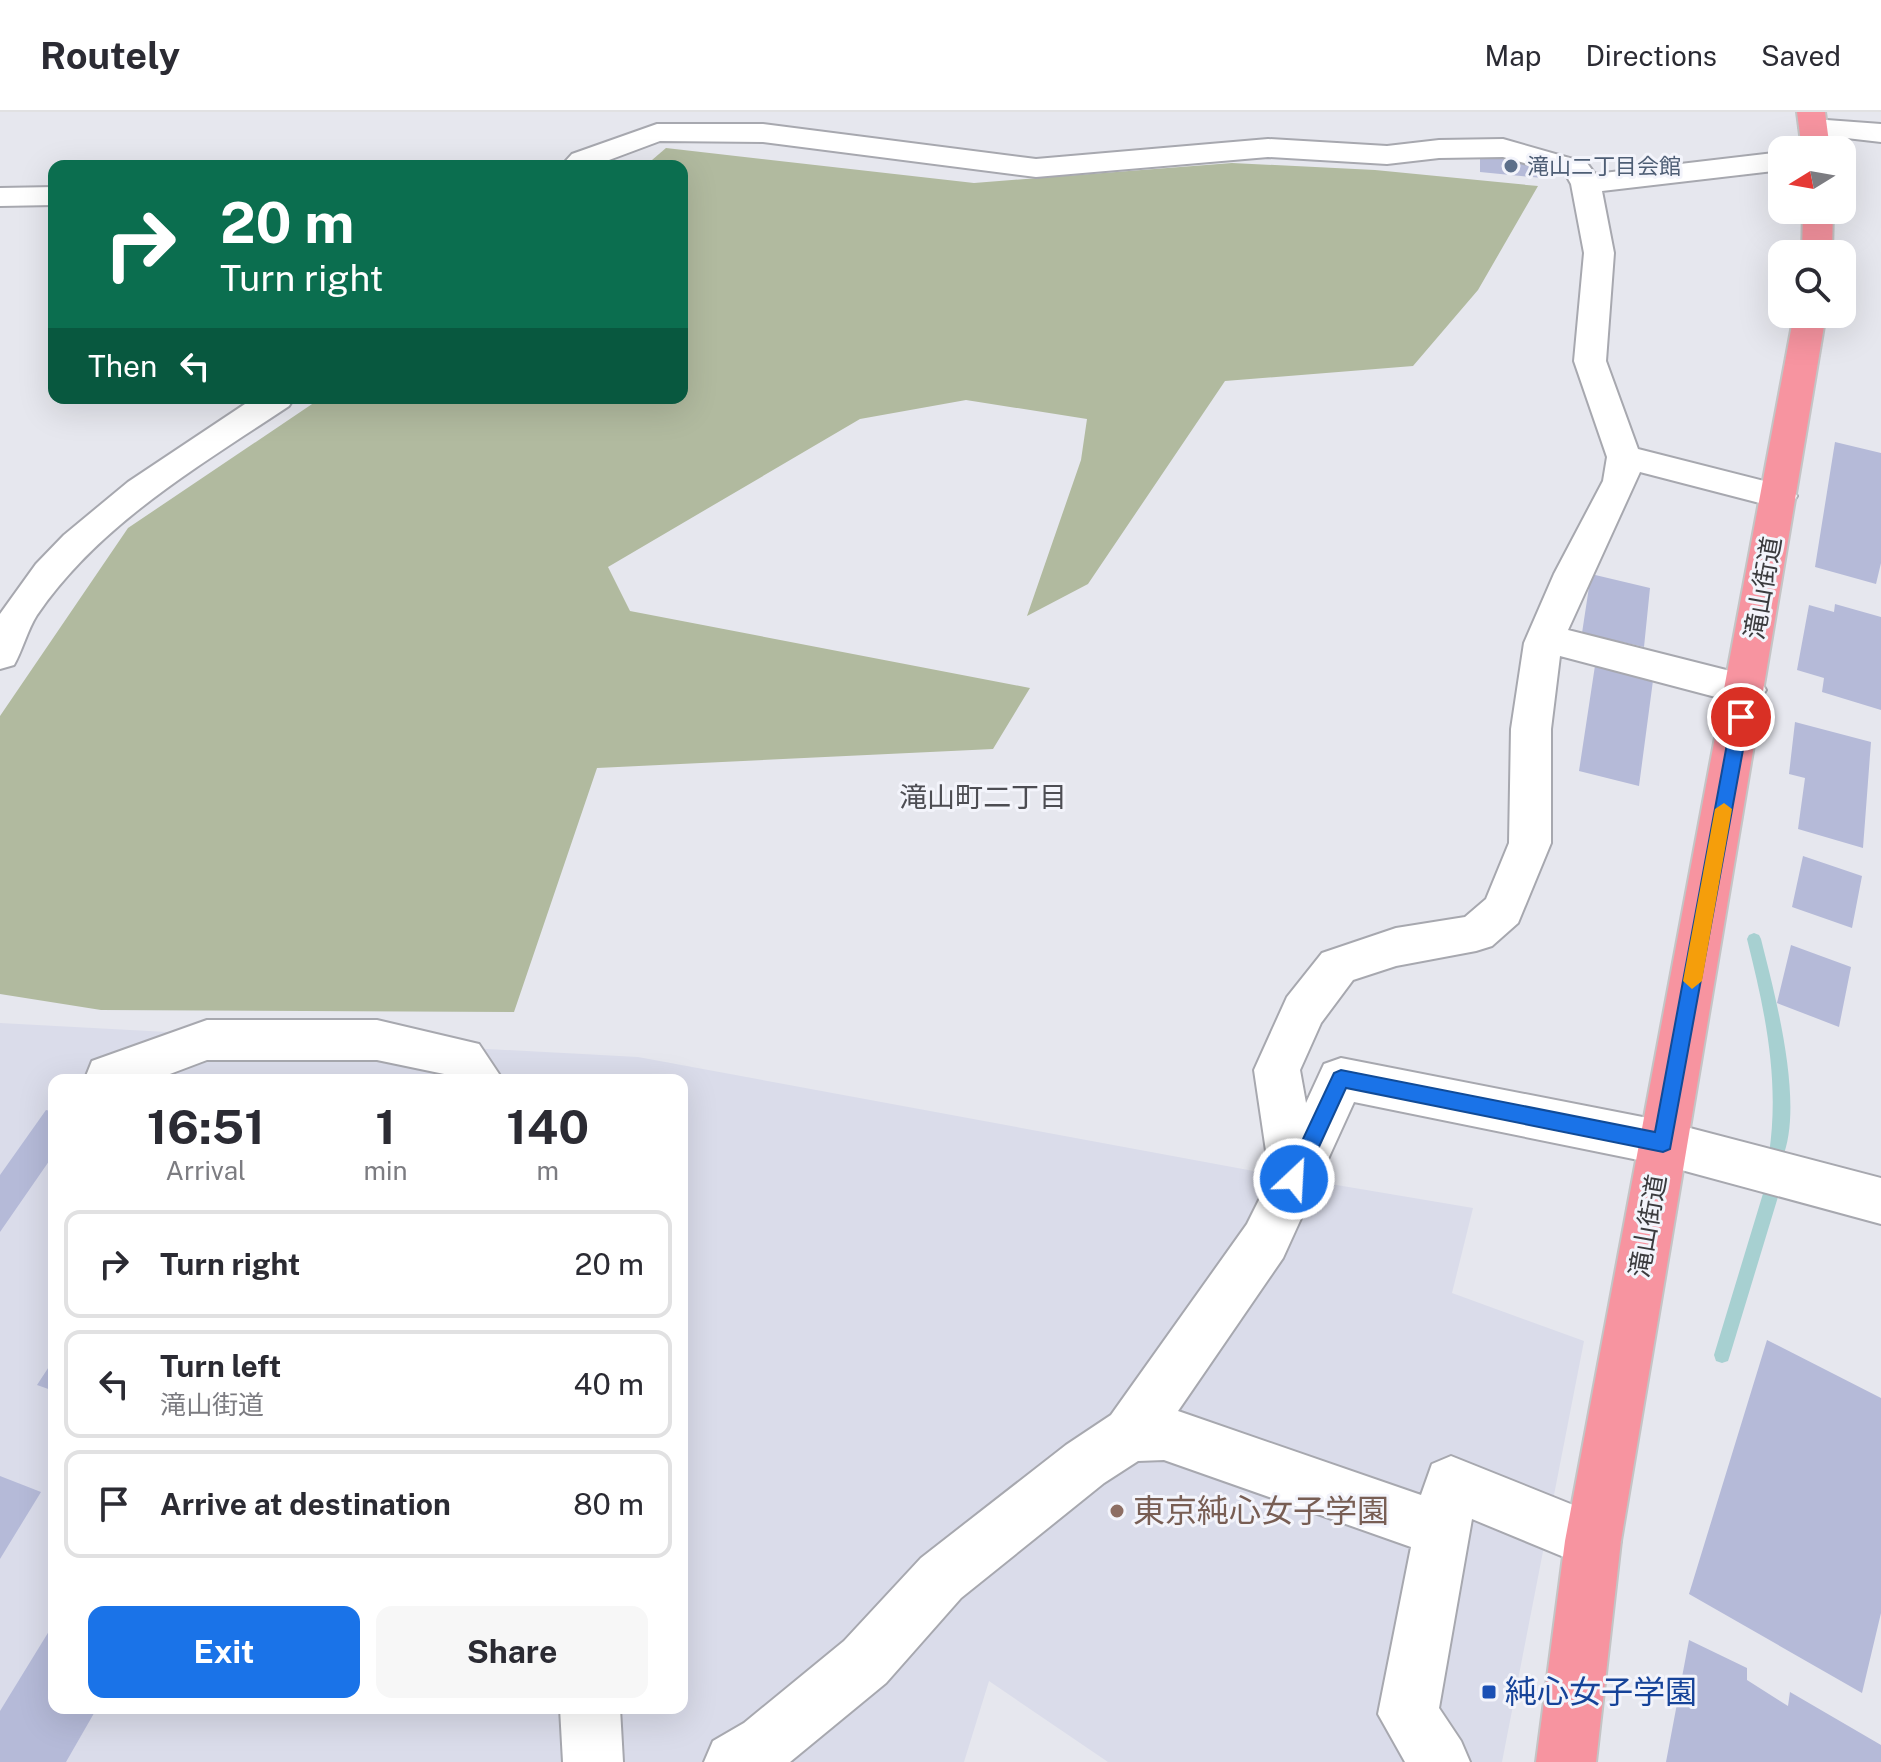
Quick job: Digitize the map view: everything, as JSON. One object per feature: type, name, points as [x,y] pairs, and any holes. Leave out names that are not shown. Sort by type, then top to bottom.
[{"type":"highway","name":"滝山街道","points":[[1566,1762],[1593,1541],[1808,328]]},
{"type":"street","points":[[1814,130],[1881,133]]},
{"type":"street","points":[[582,160],[657,132],[763,133],[1036,168],[1268,148],[1387,155],[1439,149],[1503,148],[1577,169],[1586,184],[1599,253],[1590,361],[1624,457],[1621,481],[1572,574],[1545,638],[1531,729],[1530,843],[1503,910],[1476,933],[1396,947],[1338,966],[1303,1011],[1277,1070],[1294,1179]]},
{"type":"street","points":[[1586,184],[1768,163]]},
{"type":"street","points":[[0,197],[48,196]]},
{"type":"street","points":[[0,655],[22,608],[72,546],[148,484],[268,404]]},
{"type":"street","points":[[1624,457],[1779,496]]},
{"type":"street","points":[[1545,638],[1746,690]]},
{"type":"street","points":[[114,1074],[207,1040],[361,1040],[463,1058],[475,1074]]},
{"type":"street","points":[[734,1762],[765,1744],[865,1662],[941,1578],[1085,1464],[1130,1434],[1265,1241],[1341,1079],[1663,1143],[1881,1201]]},
{"type":"street","points":[[1130,1434],[1164,1433],[1442,1530]]},
{"type":"street","points":[[1440,1762],[1408,1714],[1451,1483],[1593,1541]]},
{"type":"street","points":[[590,1714],[593,1762]]},
{"type":"shaded area","name":"東京純心女子学園","points":[[0,1023],[638,1057],[1259,1172],[1473,1208],[1452,1293],[1584,1341],[1502,1762],[1108,1762],[989,1681],[964,1762],[0,1762]]},
{"type":"green space","points":[[666,148],[974,183],[1232,163],[1375,170],[1538,186],[1478,290],[1413,366],[1225,381],[1088,584],[1027,616],[1081,460],[1087,419],[966,400],[860,419],[608,567],[630,611],[1030,688],[993,749],[597,768],[514,1012],[101,1010],[0,994],[0,716],[128,528],[312,404],[688,404],[688,160],[652,160]]},
{"type":"building","name":"滝山二丁目会館","points":[[1480,155],[1542,161],[1543,178],[1480,172]]},
{"type":"building","points":[[1835,442],[1881,453],[1881,563],[1876,584],[1815,567]]},
{"type":"building","points":[[1591,574],[1650,588],[1644,647],[1582,633]]},
{"type":"building","points":[[1835,604],[1881,617],[1881,710],[1822,692],[1824,678],[1797,670],[1809,605],[1834,612]]},
{"type":"building","points":[[1596,659],[1654,673],[1639,786],[1579,771]]},
{"type":"building","points":[[1795,722],[1871,742],[1863,848],[1798,829],[1805,778],[1789,774]]},
{"type":"building","points":[[1803,856],[1862,876],[1852,928],[1792,907]]},
{"type":"building","points":[[1791,945],[1851,967],[1839,1027],[1777,1003]]},
{"type":"building","points":[[48,1110],[48,1163],[0,1232],[0,1175]]},
{"type":"building","points":[[1767,1340],[1881,1398],[1881,1613],[1862,1693],[1689,1594]]},
{"type":"building","points":[[48,1368],[48,1389],[37,1385]]},
{"type":"building","points":[[0,1476],[41,1492],[0,1559]]},
{"type":"building","points":[[48,1633],[48,1714],[94,1714],[66,1762],[0,1762],[0,1711]]},
{"type":"building","points":[[1689,1640],[1747,1668],[1747,1680],[1788,1706],[1790,1692],[1881,1745],[1881,1762],[1666,1762]]},
{"type":"waterway","points":[[1754,939],[1773,1019],[1781,1073],[1781,1127],[1777,1154]]},
{"type":"waterway","points":[[1722,1355],[1773,1187]]},
{"type":"slow traffic","points":[[1692,981],[1724,809]]},
{"type":"place","name":"滝山二丁目会館","points":[[1511,166]]},
{"type":"place","name":"東京純心女子学園","points":[[1117,1511]]},
{"type":"place","name":"純心女子学園","points":[[1489,1692]]},
{"type":"district","name":"滝山町二丁目","points":[[983,797]]},
{"type":"route","points":[[1294,1179],[1341,1079],[1663,1143],[1741,717]]}]
